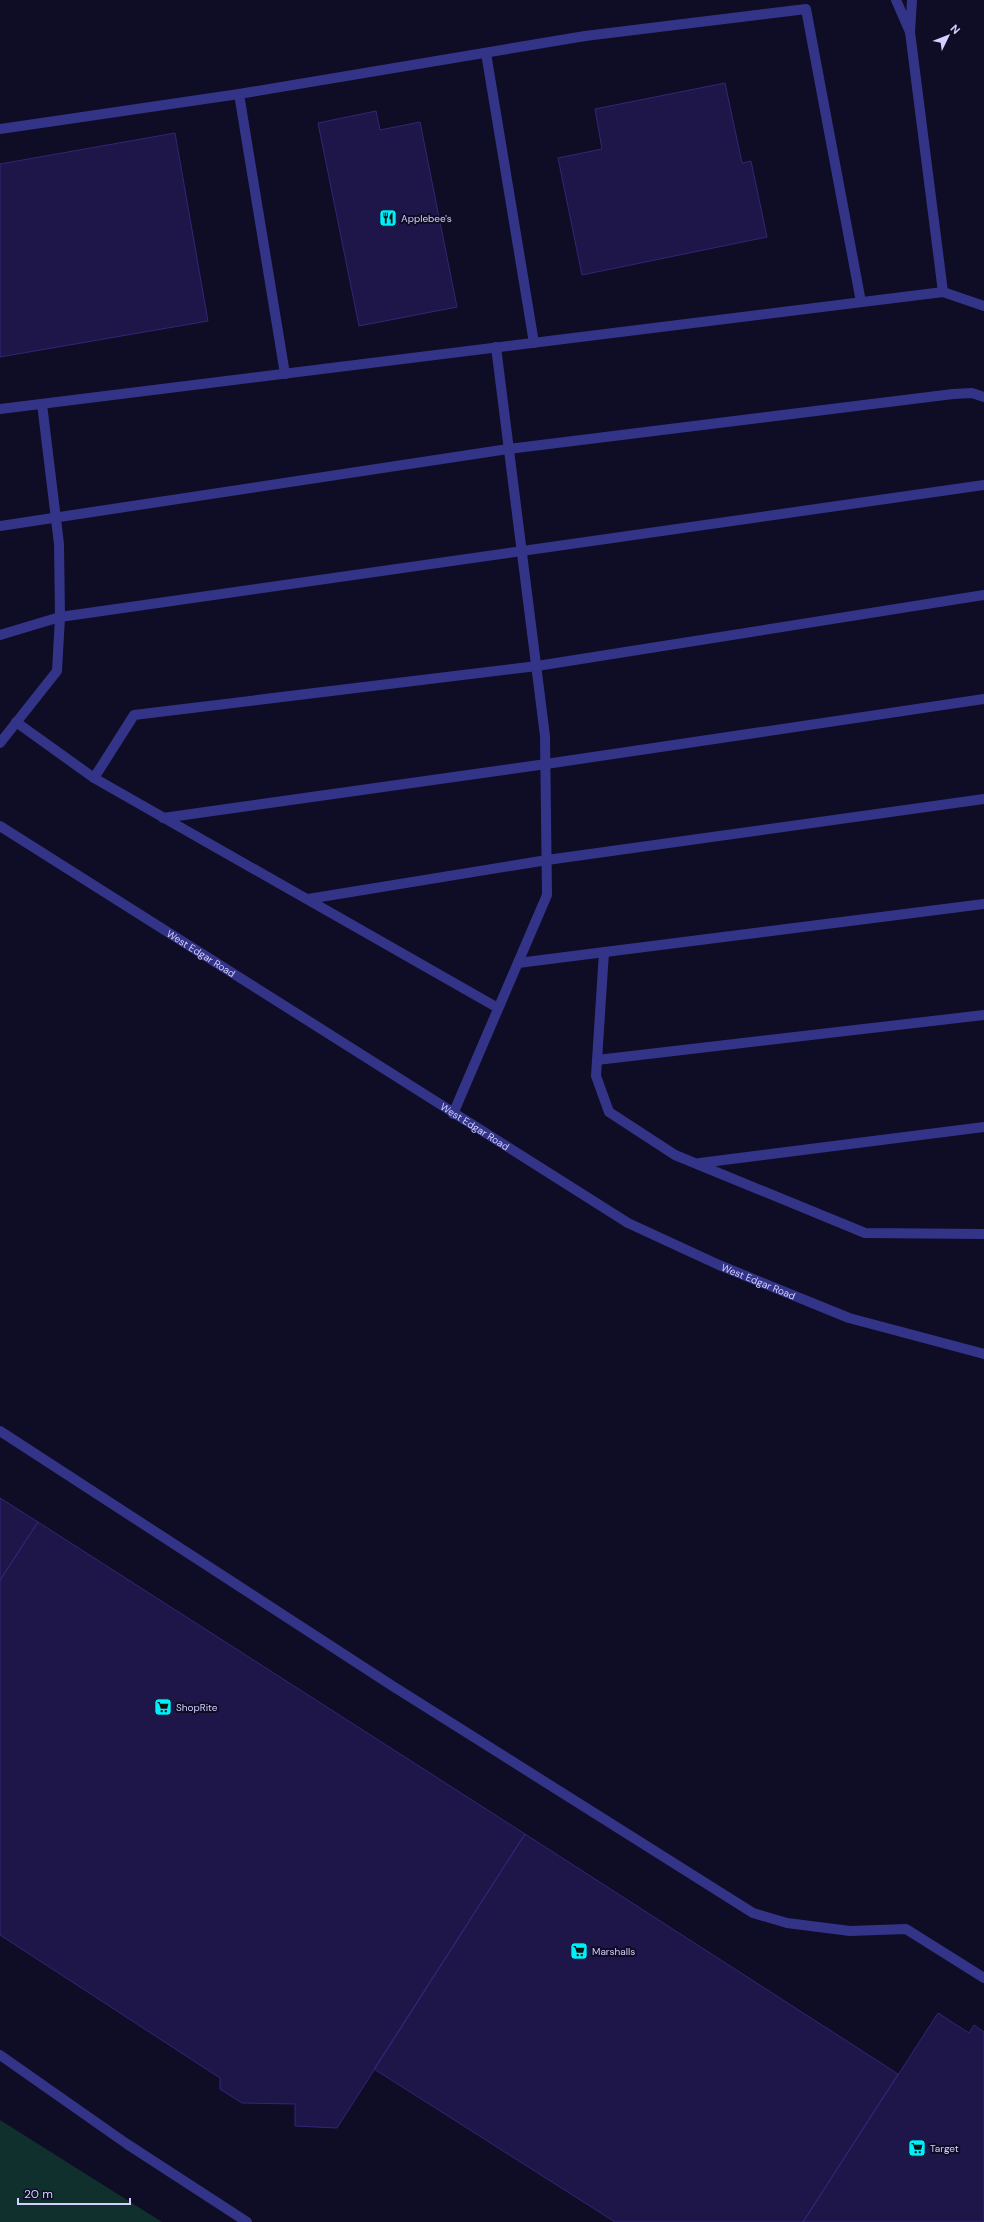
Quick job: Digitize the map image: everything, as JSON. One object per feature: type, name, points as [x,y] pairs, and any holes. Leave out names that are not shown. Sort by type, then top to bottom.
[{"type":"lane","points":[[896,0],[910,32]]},
{"type":"lane","points":[[912,0],[910,32],[943,292]]},
{"type":"lane","points":[[0,129],[239,94],[586,36],[806,9],[861,302]]},
{"type":"lane","points":[[486,53],[534,343]]},
{"type":"lane","points":[[239,94],[285,374]]},
{"type":"lane","points":[[0,409],[943,292],[984,306]]},
{"type":"lane","points":[[453,1114],[547,895],[546,736],[496,347]]},
{"type":"lane","points":[[0,526],[508,449],[953,394],[972,392],[984,397]]},
{"type":"lane","points":[[0,743],[57,671],[60,617],[59,544],[42,404]]},
{"type":"lane","points":[[0,635],[60,617],[984,485]]},
{"type":"lane","points":[[94,778],[134,715],[537,666],[984,595]]},
{"type":"lane","points":[[163,818],[546,764],[984,699]]},
{"type":"lane","points":[[16,722],[94,778],[498,1008]]},
{"type":"lane","points":[[308,899],[547,860],[984,799]]},
{"type":"lane","name":"West Edgar Road","points":[[0,826],[453,1114],[628,1223],[719,1265],[849,1318],[984,1354]]},
{"type":"lane","points":[[518,963],[984,904]]},
{"type":"lane","points":[[604,952],[596,1076],[609,1112],[675,1155],[865,1233],[984,1234]]},
{"type":"lane","points":[[597,1060],[984,1015]]},
{"type":"lane","points":[[698,1164],[984,1127]]},
{"type":"lane","points":[[0,1431],[391,1685],[753,1913],[787,1923],[850,1931],[906,1929],[984,1978]]},
{"type":"lane","points":[[0,2055],[127,2144],[247,2222]]},
{"type":"green space","points":[[0,2120],[162,2222],[0,2222]]},
{"type":"building","points":[[725,83],[742,163],[751,161],[767,237],[582,275],[558,158],[602,149],[595,109]]},
{"type":"building","name":"Applebee's","points":[[376,111],[380,130],[420,122],[457,307],[359,326],[318,123]]},
{"type":"building","points":[[175,133],[208,321],[0,357],[0,164]]},
{"type":"building","points":[[0,1498],[38,1522],[0,1580]]},
{"type":"building","name":"ShopRite","points":[[38,1522],[525,1834],[337,2128],[295,2126],[295,2104],[242,2103],[220,2089],[220,2078],[0,1935],[0,1580]]},
{"type":"building","name":"Marshalls","points":[[525,1834],[898,2074],[803,2222],[615,2222],[374,2069]]},
{"type":"building","name":"Target","points":[[938,2013],[969,2033],[974,2025],[984,2032],[984,2222],[803,2222]]},
{"type":"place","name":"Applebee's","points":[[388,218]]},
{"type":"place","name":"ShopRite","points":[[163,1707]]},
{"type":"place","name":"Marshalls","points":[[579,1951]]},
{"type":"place","name":"Target","points":[[917,2148]]}]
